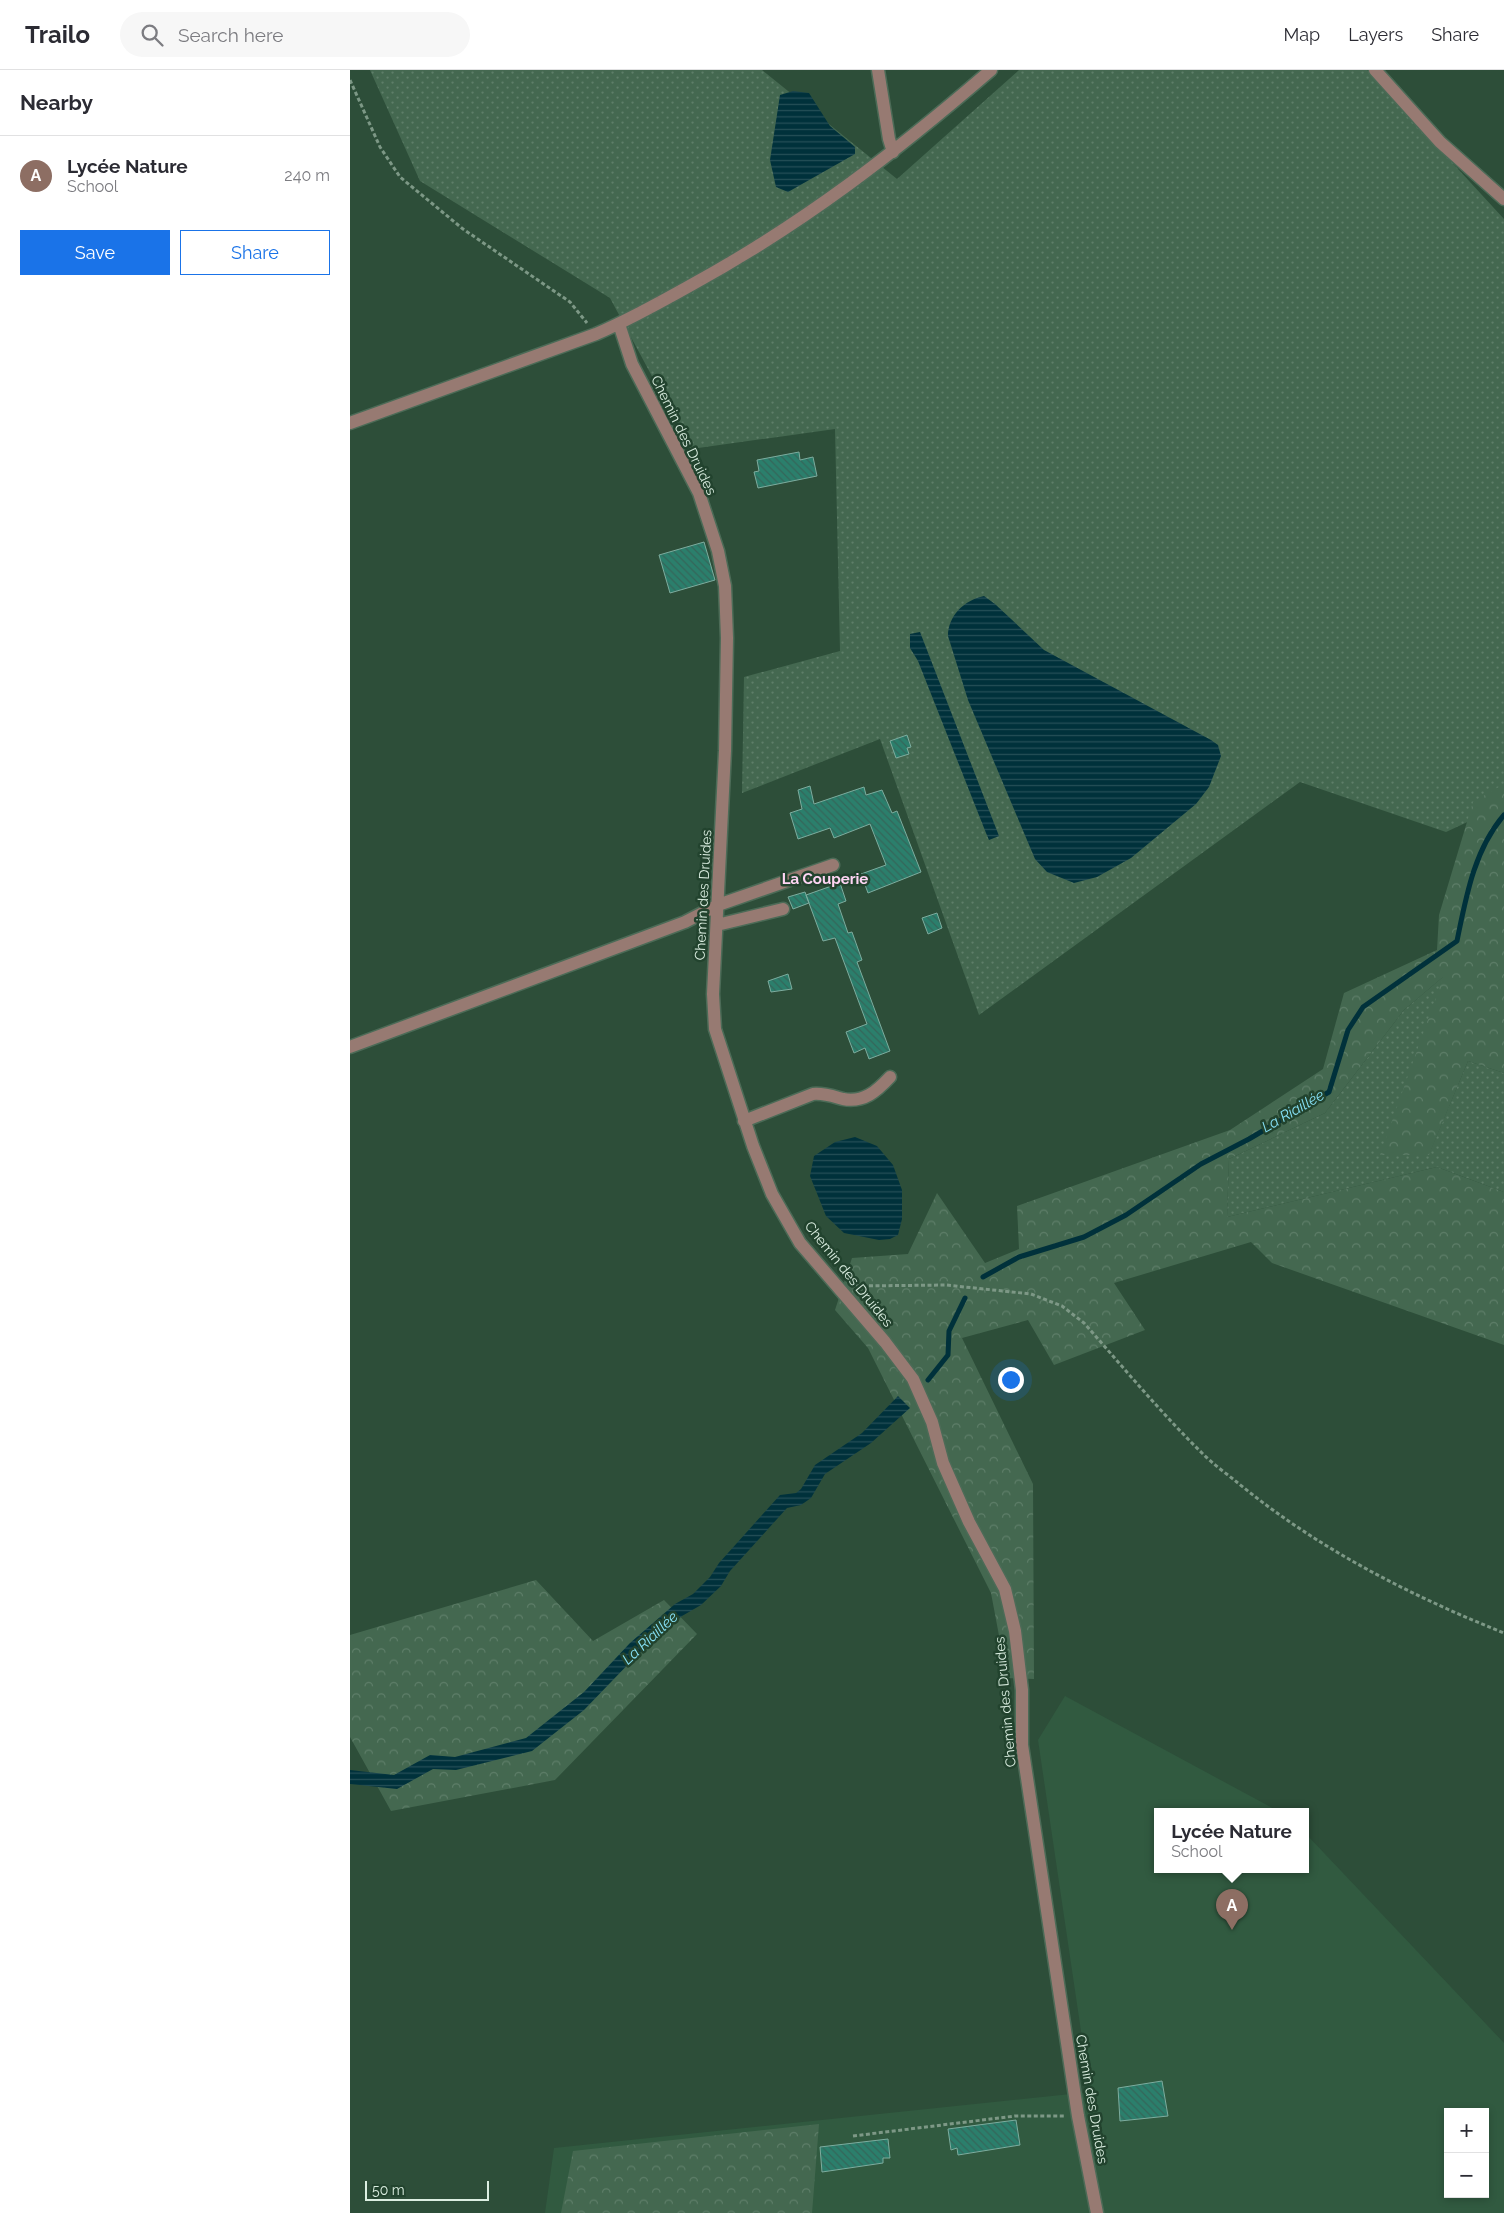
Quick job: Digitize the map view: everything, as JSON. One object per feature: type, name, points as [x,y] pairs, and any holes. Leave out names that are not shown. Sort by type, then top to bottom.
[{"type":"street","points":[[878,70],[889,139],[893,152]]},
{"type":"street","points":[[350,423],[620,324],[743,257],[828,201],[893,152],[992,70]]},
{"type":"street","points":[[1375,70],[1440,142],[1504,199]]},
{"type":"street","name":"Chemin des Druides","points":[[620,324],[632,364],[698,493],[718,551],[725,586],[727,638],[725,751],[713,994],[714,1029],[744,1120],[772,1194],[800,1243],[885,1342],[913,1379],[932,1422],[943,1463],[969,1522],[1005,1589],[1015,1631],[1022,1690],[1022,1745],[1078,2116],[1097,2213]]},
{"type":"street","points":[[350,1047],[685,922],[718,905],[834,865]]},
{"type":"street","points":[[717,925],[783,908]]},
{"type":"street","points":[[744,1120],[813,1094],[824,1093],[844,1099],[857,1099],[874,1094],[890,1078]]},
{"type":"path","points":[[350,80],[380,147],[400,177],[463,229],[570,302],[596,334]]},
{"type":"path","points":[[836,1286],[946,1285],[1031,1294],[1062,1306],[1084,1323],[1204,1455],[1262,1502],[1318,1541],[1393,1583],[1464,1617],[1504,1633]]},
{"type":"path","points":[[853,2136],[1015,2116],[1078,2116]]},
{"type":"shaded area","points":[[1065,1696],[1272,1808],[1154,1808],[1154,1873],[1309,1873],[1309,1837],[1504,2043],[1504,2213],[545,2213],[554,2148],[1090,2092],[1038,1740]]},
{"type":"green space","points":[[370,70],[762,70],[897,179],[1019,70],[1367,70],[1504,219],[1504,805],[1446,832],[1300,782],[979,1015],[880,739],[742,793],[744,677],[840,651],[835,429],[691,449],[610,298],[420,181]]},
{"type":"green space","points":[[1504,784],[1504,1073],[1468,1061],[1429,1155],[1380,1155],[1443,977],[1404,1010],[1325,1113],[1229,1159],[1227,1217],[1437,1167],[1504,1192],[1504,1345],[1272,1263],[1251,1242],[1114,1283],[1145,1330],[1054,1365],[1028,1320],[962,1338],[1033,1484],[1034,1679],[1007,1678],[991,1593],[868,1348],[835,1310],[852,1258],[908,1254],[937,1193],[985,1263],[1019,1249],[1017,1206],[1230,1130],[1323,1069],[1344,993],[1437,950],[1439,915],[1473,802]]},
{"type":"green space","points":[[1444,976],[1429,1154],[1468,1061],[1504,1073],[1504,1192],[1437,1167],[1227,1217],[1229,1159],[1325,1113],[1404,1010]]},
{"type":"green space","points":[[536,1580],[593,1641],[664,1600],[697,1634],[555,1780],[391,1811],[350,1737],[350,1635]]},
{"type":"green space","points":[[819,2124],[812,2213],[561,2213],[573,2151]]},
{"type":"water","points":[[793,91],[809,93],[830,126],[855,147],[855,154],[788,192],[776,187],[770,160],[780,95]]},
{"type":"water","points":[[984,596],[1044,650],[1218,745],[1221,756],[1209,787],[1196,804],[1131,858],[1097,877],[1074,883],[1047,872],[1035,859],[968,700],[948,636],[949,629],[958,610],[970,601]]},
{"type":"water","points":[[920,632],[999,836],[989,840],[918,661],[910,648],[910,634]]},
{"type":"water","points":[[855,1137],[877,1146],[893,1165],[902,1190],[902,1219],[898,1235],[890,1239],[879,1240],[844,1233],[826,1216],[810,1176],[814,1156],[835,1142]]},
{"type":"water","points":[[898,1396],[910,1408],[871,1443],[825,1474],[811,1498],[801,1505],[787,1508],[730,1571],[721,1586],[701,1605],[682,1616],[639,1653],[584,1710],[532,1751],[456,1770],[433,1769],[397,1789],[350,1784],[350,1770],[394,1775],[430,1755],[455,1757],[526,1738],[584,1692],[630,1643],[675,1604],[693,1594],[710,1577],[719,1563],[780,1495],[796,1493],[801,1489],[815,1465],[862,1433]]},
{"type":"building","points":[[799,452],[800,460],[813,457],[817,476],[758,488],[754,472],[759,471],[757,460]]},
{"type":"building","points":[[704,542],[715,580],[670,593],[659,555]]},
{"type":"building","points":[[907,735],[911,747],[907,748],[909,754],[896,758],[890,741]]},
{"type":"building","points":[[810,786],[814,804],[864,787],[866,795],[882,790],[892,813],[897,811],[921,872],[868,893],[861,874],[886,865],[870,824],[834,838],[830,828],[798,839],[790,813],[802,809],[798,790]]},
{"type":"building","points":[[840,883],[846,901],[838,904],[848,933],[852,932],[862,960],[857,962],[890,1051],[869,1059],[865,1048],[854,1053],[846,1032],[867,1024],[835,938],[823,941],[806,895]]},
{"type":"building","points":[[805,892],[809,903],[793,909],[788,897]]},
{"type":"building","points":[[937,913],[942,928],[928,934],[922,918]]},
{"type":"building","points":[[788,974],[792,989],[771,992],[768,981]]},
{"type":"building","points":[[1162,2081],[1168,2116],[1120,2121],[1118,2088]]},
{"type":"building","points":[[1016,2120],[1020,2145],[958,2155],[957,2148],[951,2150],[948,2129]]},
{"type":"building","points":[[888,2139],[890,2158],[883,2158],[883,2163],[822,2172],[820,2147]]},
{"type":"waterway","name":"La Riaillée","points":[[983,1277],[1019,1257],[1084,1237],[1126,1215],[1201,1164],[1249,1139],[1329,1092],[1348,1030],[1363,1007],[1457,941],[1468,891],[1478,859],[1485,843],[1504,815]]},
{"type":"waterway","name":"La Riaillée","points":[[928,1380],[948,1355],[949,1331],[965,1298]]},
{"type":"place","name":"Lycée Nature","points":[[1232,1930]]},
{"type":"district","name":"La Couperie","points":[[825,879]]}]
